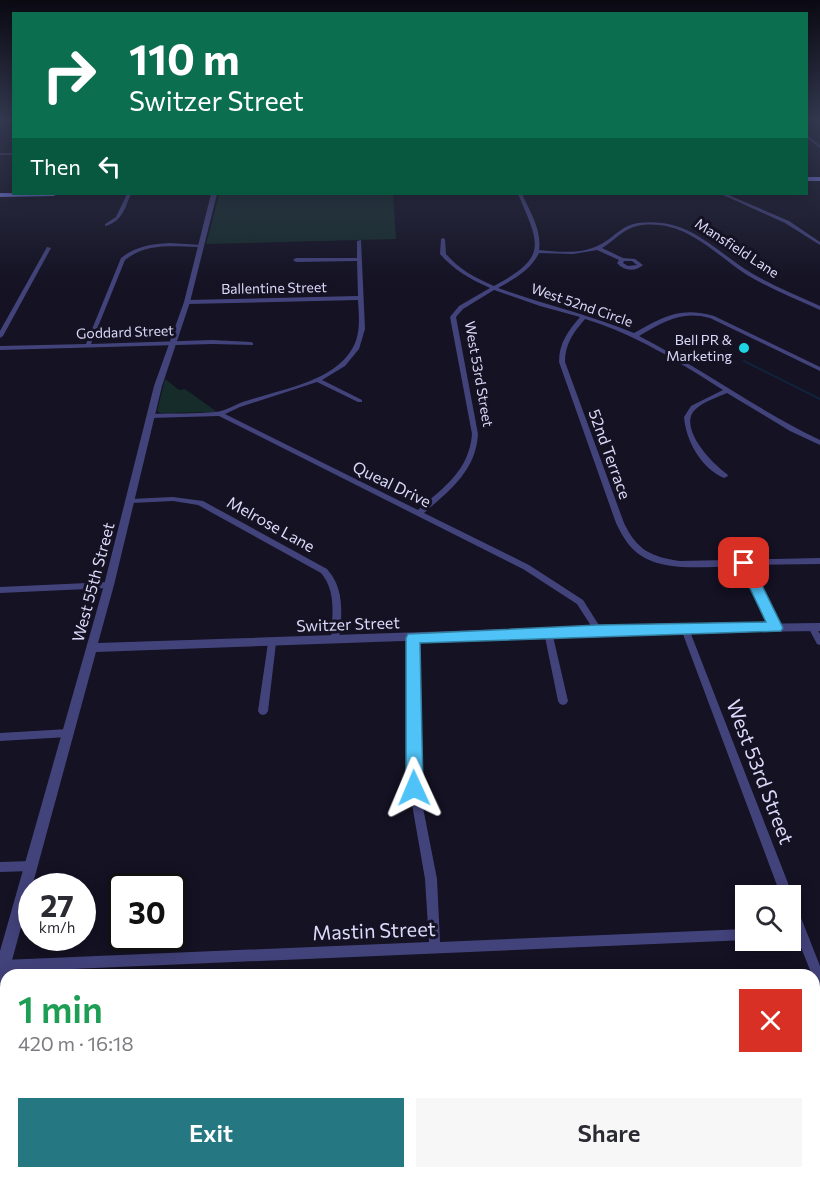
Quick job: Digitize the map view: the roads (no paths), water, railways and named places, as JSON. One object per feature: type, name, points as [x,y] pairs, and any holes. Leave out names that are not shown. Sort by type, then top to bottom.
[{"type":"street","points":[[108,225],[118,218],[129,195]]},
{"type":"street","name":"West 55th Street","points":[[3,969],[109,585],[158,386],[175,343],[187,302],[214,195]]},
{"type":"street","points":[[520,195],[538,239],[538,251]]},
{"type":"street","points":[[725,195],[787,222],[820,244]]},
{"type":"street","name":"Mansfield Lane","points":[[538,251],[568,253],[598,248],[607,243],[620,230],[630,226],[653,223],[678,227],[699,235],[726,258],[751,274],[820,308]]},
{"type":"street","name":"West 52nd Circle","points":[[443,239],[443,254],[453,267],[473,278],[634,336],[728,390],[774,420],[820,443]]},
{"type":"street","points":[[220,414],[243,402],[318,380],[343,364],[357,348],[362,329],[358,241]]},
{"type":"street","points":[[88,345],[123,259],[129,252],[150,246],[201,246]]},
{"type":"street","points":[[0,336],[49,248]]},
{"type":"street","points":[[598,248],[622,260]]},
{"type":"street","name":"West 53rd Street","points":[[420,512],[463,471],[473,454],[475,434],[453,317],[464,305],[525,269],[538,251]]},
{"type":"street","points":[[296,260],[359,259]]},
{"type":"street","name":"Ballentine Street","points":[[187,302],[360,298]]},
{"type":"street","points":[[810,303],[820,299]]},
{"type":"street","points":[[634,336],[673,314],[703,313],[820,369]]},
{"type":"street","name":"52nd Terrace","points":[[583,317],[566,339],[562,356],[565,371],[626,538],[644,555],[657,560],[680,564],[744,563]]},
{"type":"street","name":"Goddard Street","points":[[0,348],[175,343],[251,344]]},
{"type":"street","points":[[318,380],[360,401]]},
{"type":"street","points":[[724,477],[706,462],[690,433],[687,417],[693,407],[728,390]]},
{"type":"street","name":"Queal Drive","points":[[151,416],[220,414],[517,562],[580,602],[598,630]]},
{"type":"street","name":"Melrose Lane","points":[[131,501],[173,499],[200,503],[324,571],[334,584],[337,595],[335,639]]},
{"type":"street","points":[[776,628],[744,563],[820,561]]},
{"type":"street","points":[[0,590],[109,585]]},
{"type":"street","points":[[816,627],[820,642]]},
{"type":"street","name":"Switzer Street","points":[[92,648],[598,630],[816,627]]},
{"type":"street","name":"West 53rd Street","points":[[685,629],[783,885]]},
{"type":"street","points":[[548,632],[563,701]]},
{"type":"street","points":[[413,638],[414,788],[431,879],[435,948]]},
{"type":"street","points":[[263,711],[272,643]]},
{"type":"street","points":[[0,737],[68,734]]},
{"type":"street","points":[[0,867],[31,866]]},
{"type":"street","name":"Mastin Street","points":[[56,969],[435,948],[735,935]]},
{"type":"street","points":[[801,943],[814,969]]},
{"type":"waterway","points":[[744,361],[820,399]]},
{"type":"place","name":"Bell PR & Marketing","points":[[744,348]]}]
